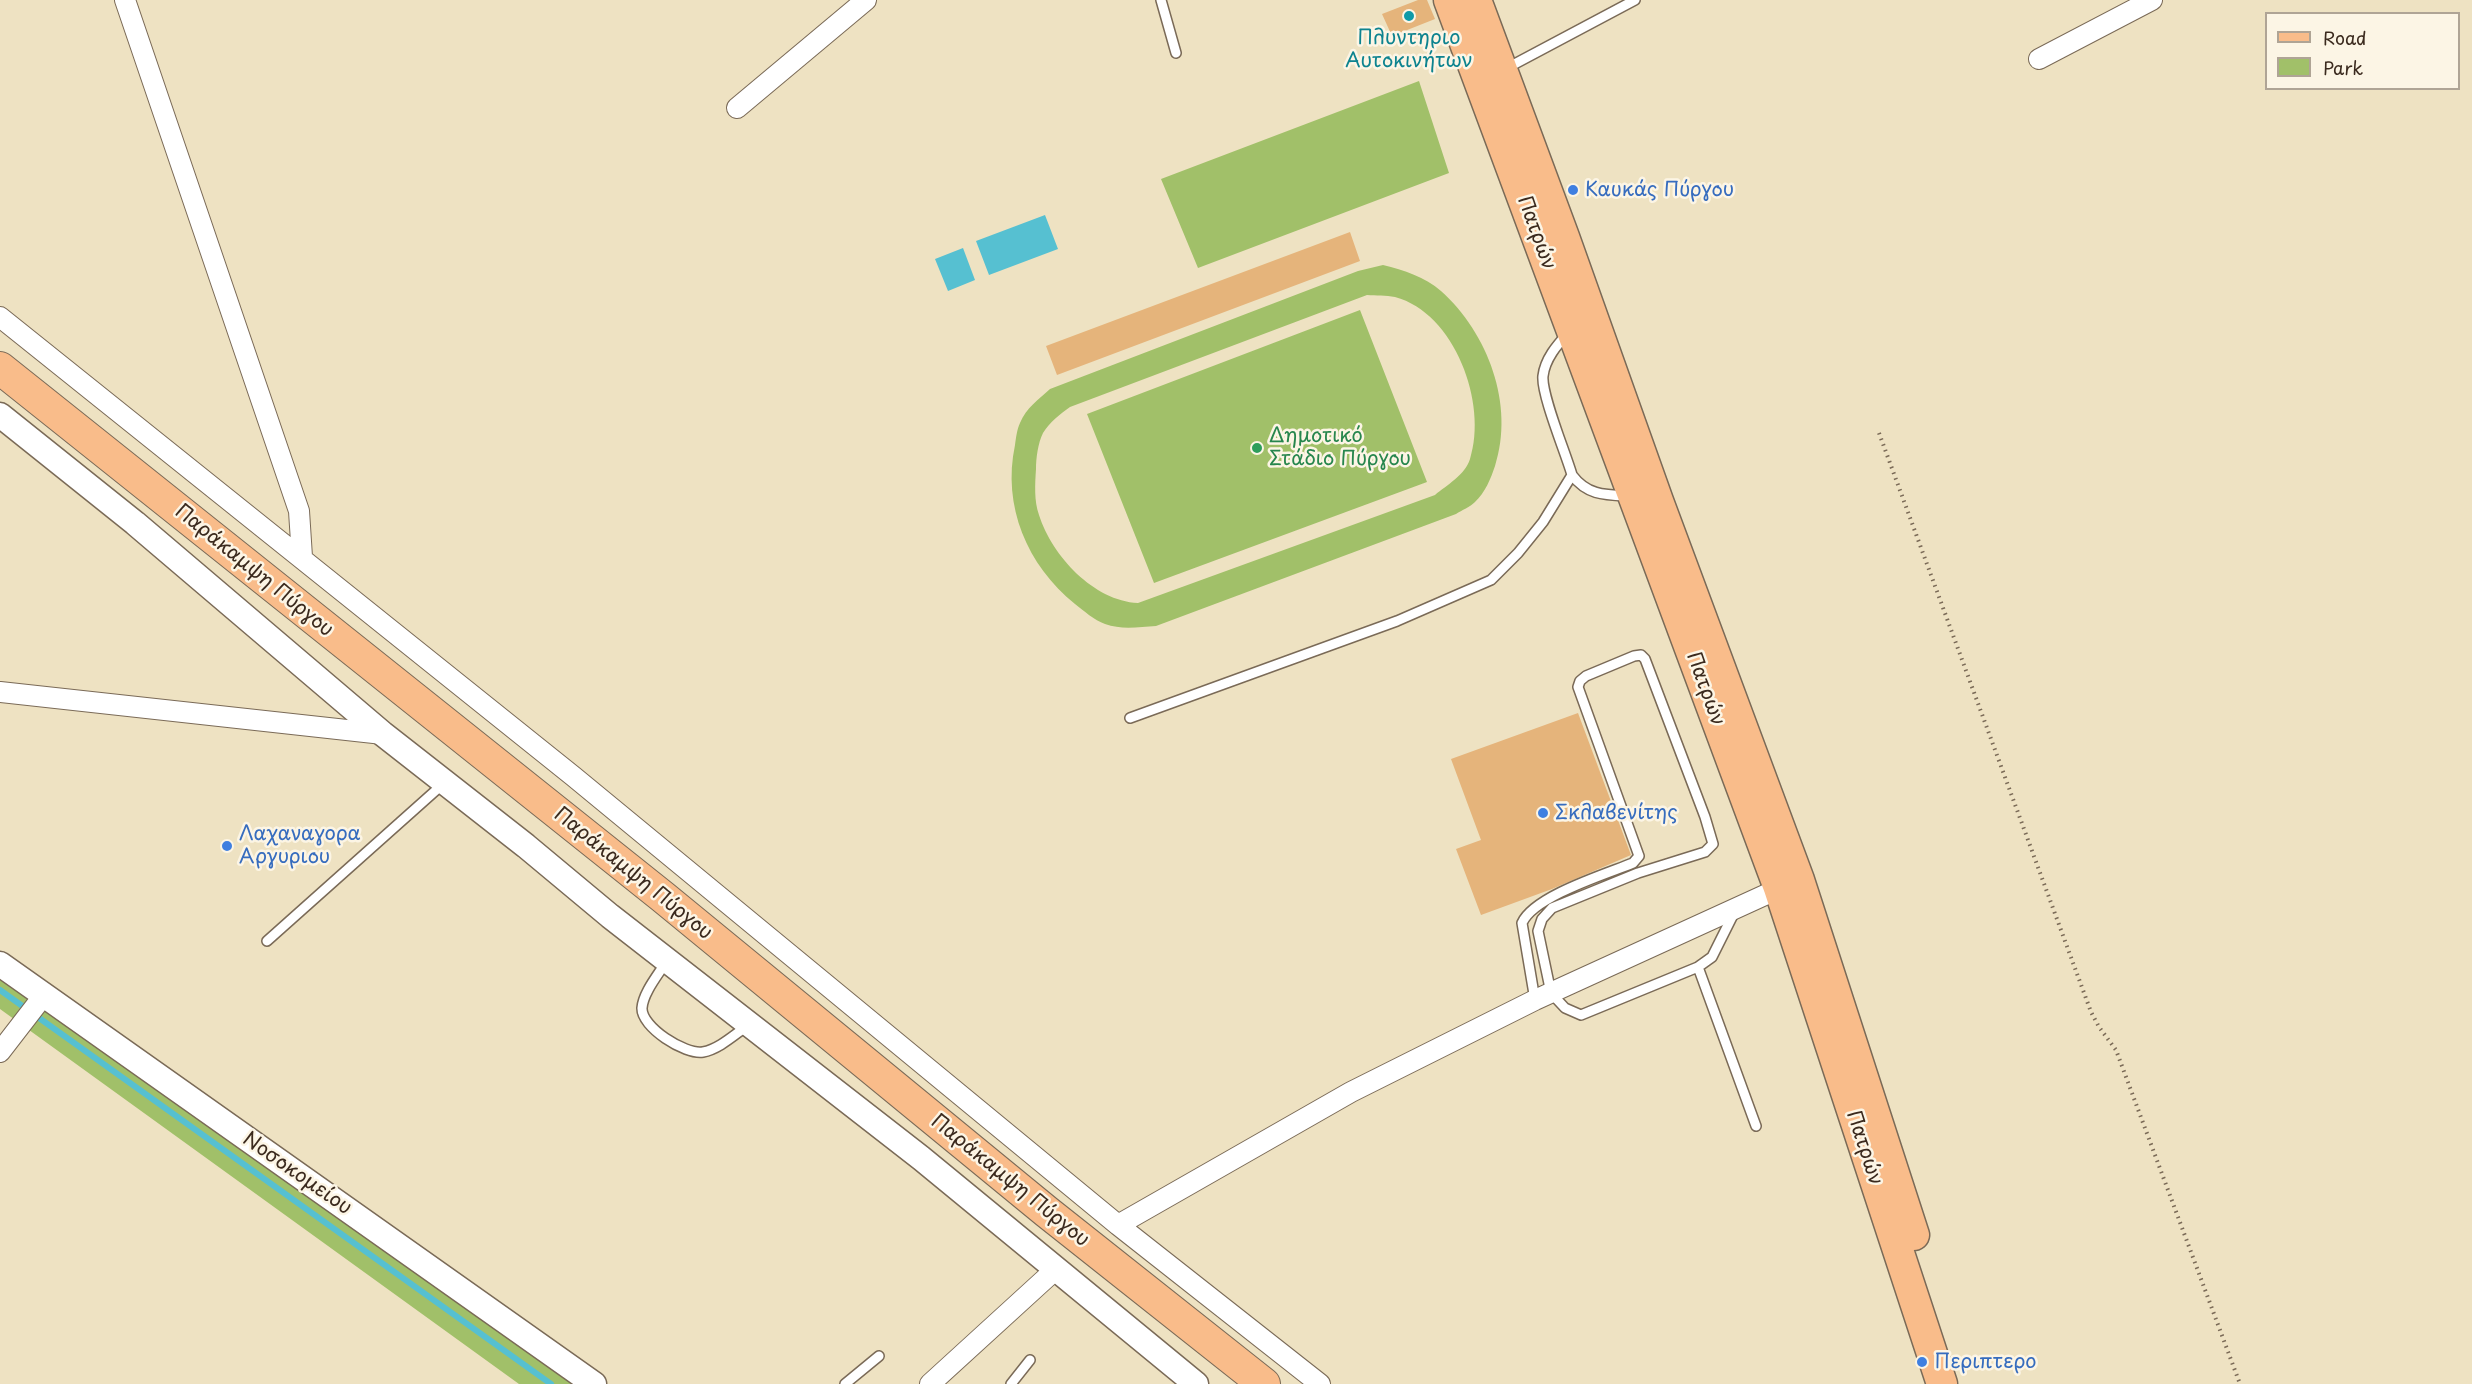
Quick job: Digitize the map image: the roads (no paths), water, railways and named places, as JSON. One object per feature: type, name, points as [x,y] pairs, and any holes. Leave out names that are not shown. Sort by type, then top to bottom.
[{"type":"highway","name":"Παράκαμψη Πύργου","points":[[0,368],[654,890],[1047,1212],[1264,1384]]},
{"type":"main road","name":"Πατρών","points":[[1457,0],[1502,71],[1564,237],[1684,604],[1789,884],[1948,1382]]},
{"type":"main road","name":"Πατρών","points":[[1457,0],[1571,329],[1633,496],[1684,604]]},
{"type":"street","points":[[125,0],[299,511],[302,557]]},
{"type":"street","points":[[737,108],[866,0]]},
{"type":"street","points":[[2039,58],[2152,0]]},
{"type":"street","points":[[0,317],[582,783],[1118,1225],[1320,1384]]},
{"type":"street","points":[[0,415],[135,523],[383,734],[921,1158],[1196,1384]]},
{"type":"street","points":[[0,692],[383,734]]},
{"type":"street","points":[[1118,1225],[1351,1092],[1543,996],[1789,884]]},
{"type":"street","name":"Νοσοκομείου","points":[[0,964],[40,999],[594,1384]]},
{"type":"street","points":[[0,1052],[40,999]]},
{"type":"street","points":[[930,1384],[1056,1269]]},
{"type":"lane","points":[[1161,0],[1176,52]]},
{"type":"lane","points":[[1502,71],[1635,0]]},
{"type":"lane","points":[[1571,329],[1556,346],[1546,366],[1543,387],[1572,475],[1578,483],[1594,493],[1633,496]]},
{"type":"lane","points":[[1130,718],[1397,621],[1491,580],[1518,553],[1543,522],[1572,475]]},
{"type":"lane","points":[[1543,996],[1538,931],[1542,919],[1552,908],[1638,873],[1705,852],[1713,844],[1646,658],[1641,655],[1586,676],[1580,681],[1578,687],[1636,842],[1638,858],[1633,863],[1549,898],[1525,915],[1522,923],[1543,996],[1581,1015],[1698,967],[1712,957],[1737,907]]},
{"type":"lane","points":[[267,940],[444,782]]},
{"type":"lane","points":[[667,960],[642,1009],[646,1020],[655,1030],[681,1048],[703,1052],[715,1048],[749,1024]]},
{"type":"lane","points":[[1698,967],[1756,1126]]},
{"type":"lane","points":[[845,1384],[879,1356]]},
{"type":"lane","points":[[1011,1384],[1030,1360]]},
{"type":"water","points":[[1045,215],[1058,249],[989,275],[976,241]]},
{"type":"water","points":[[963,248],[975,280],[948,291],[935,259]]},
{"type":"waterway","points":[[0,990],[551,1384]]},
{"type":"place","name":"Πλυντηριο Αυτοκινήτων","points":[[1409,16]]},
{"type":"place","name":"Καυκάς Πύργου","points":[[1573,190]]},
{"type":"place","name":"Δημοτικό Στάδιο Πύργου","points":[[1257,448]]},
{"type":"place","name":"Σκλαβενίτης","points":[[1543,813]]},
{"type":"place","name":"Λαχαναγορα Αργυριου","points":[[227,846]]},
{"type":"place","name":"Περιπτερο","points":[[1922,1362]]}]
